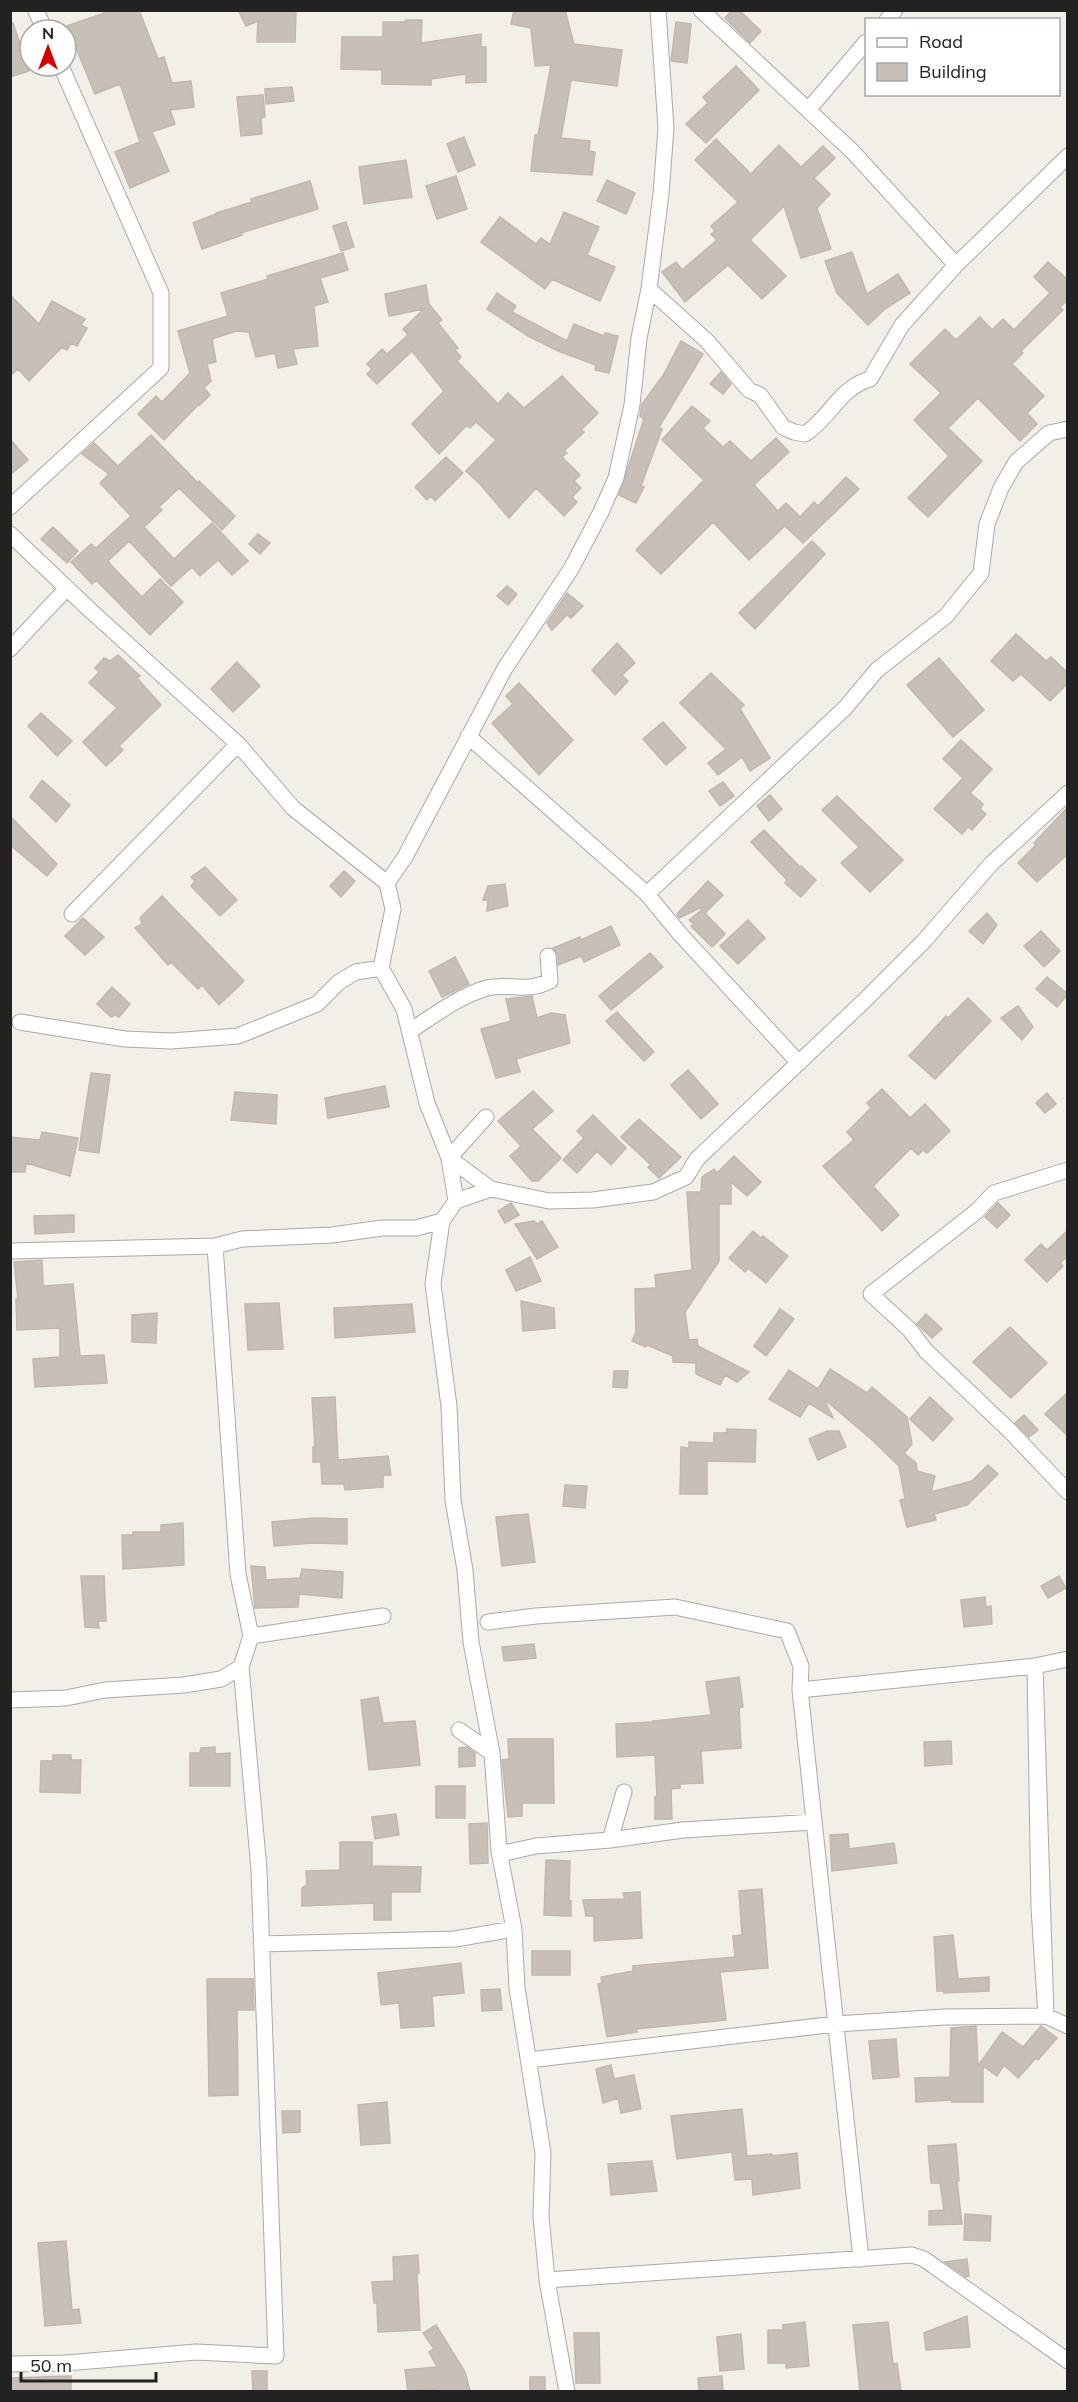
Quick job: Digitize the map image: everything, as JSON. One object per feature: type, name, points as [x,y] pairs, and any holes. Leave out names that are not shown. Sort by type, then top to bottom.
[{"type":"street","points":[[387,883],[405,857],[505,668],[572,569],[602,512],[616,478],[632,405],[639,338],[649,289],[662,194],[666,128],[658,10]]},
{"type":"street","points":[[700,10],[853,152],[956,265]]},
{"type":"street","points":[[808,110],[865,44]]},
{"type":"street","points":[[10,507],[161,368],[161,293],[65,78]]},
{"type":"street","points":[[649,289],[707,341],[749,390],[760,395],[783,427],[805,434],[816,427],[846,391],[858,382],[870,379],[902,325],[956,265],[1068,156]]},
{"type":"street","points":[[648,894],[845,708],[877,670],[946,615],[981,573],[987,524],[1001,488],[1016,462],[1049,433],[1068,429]]},
{"type":"street","points":[[10,534],[238,744],[293,808],[387,883],[393,909],[381,968],[404,1009],[427,1103],[449,1158],[456,1202]]},
{"type":"street","points":[[10,649],[67,588]]},
{"type":"street","points":[[468,736],[648,894],[680,934],[799,1063]]},
{"type":"street","points":[[72,914],[238,744]]},
{"type":"street","points":[[449,1158],[491,1189],[549,1201],[593,1200],[652,1192],[686,1177],[697,1159],[924,941],[991,864],[1068,793]]},
{"type":"street","points":[[410,1032],[447,1006],[487,988],[536,987],[550,981],[548,956]]},
{"type":"street","points":[[20,1022],[125,1039],[171,1041],[238,1036],[316,1004],[339,982],[356,972],[381,968]]},
{"type":"street","points":[[449,1158],[486,1117]]},
{"type":"street","points":[[1068,1170],[994,1193],[977,1211],[872,1294],[1068,1492]]},
{"type":"street","points":[[491,1189],[456,1202],[442,1221],[433,1284],[449,1406],[453,1500],[465,1570],[471,1642],[492,1753],[499,1851],[514,1929],[517,1988],[543,2153],[541,2216],[547,2280],[567,2391]]},
{"type":"street","points":[[10,1251],[215,1246],[242,1239],[332,1235],[382,1228],[416,1228],[442,1221]]},
{"type":"street","points":[[10,2364],[66,2363],[196,2352],[276,2356],[259,1870],[241,1667],[251,1636],[238,1574],[215,1246]]},
{"type":"street","points":[[488,1622],[536,1616],[675,1607],[787,1631],[801,1666],[801,1690],[814,1822],[861,2259]]},
{"type":"street","points":[[251,1636],[383,1616]]},
{"type":"street","points":[[801,1690],[1035,1666],[1068,1659]]},
{"type":"street","points":[[1035,1666],[1039,1908],[1046,2016]]},
{"type":"street","points":[[10,1700],[66,1698],[105,1690],[184,1685],[221,1679],[241,1667]]},
{"type":"street","points":[[459,1730],[492,1753]]},
{"type":"street","points":[[610,1840],[624,1792]]},
{"type":"street","points":[[499,1851],[509,1852],[536,1846],[610,1840],[683,1830],[814,1822]]},
{"type":"street","points":[[261,1944],[455,1939],[514,1929]]},
{"type":"street","points":[[529,2060],[836,2024],[945,2017],[1046,2016],[1068,2026]]},
{"type":"street","points":[[547,2280],[912,2255],[924,2259],[1068,2361]]},
{"type":"building","points":[[113,10],[139,10],[158,59],[164,57],[172,83],[191,81],[194,107],[170,110],[175,124],[152,132],[169,171],[130,188],[115,152],[140,142],[120,84],[95,94],[78,53],[78,22]]},
{"type":"building","points":[[238,10],[296,10],[295,42],[257,42],[258,21],[246,26]]},
{"type":"building","points":[[514,10],[565,10],[574,44],[622,50],[617,86],[571,80],[561,138],[590,141],[589,151],[595,152],[592,175],[531,171],[535,135],[538,135],[551,65],[535,66],[531,28],[511,24]]},
{"type":"building","points":[[732,10],[739,10],[761,31],[750,43],[725,18]]},
{"type":"building","points":[[406,20],[422,20],[421,43],[481,34],[481,47],[486,47],[486,82],[466,83],[466,74],[431,79],[431,85],[382,84],[382,70],[341,69],[342,37],[383,37],[383,22],[406,22]]},
{"type":"building","points":[[676,22],[691,24],[687,63],[671,61]]},
{"type":"building","points":[[10,23],[13,23],[18,38],[18,74],[10,77]]},
{"type":"building","points":[[736,66],[759,90],[706,143],[686,124],[708,103],[703,97]]},
{"type":"building","points":[[292,87],[294,101],[266,104],[265,89]]},
{"type":"building","points":[[263,95],[265,117],[261,118],[262,134],[241,136],[237,97]]},
{"type":"building","points":[[464,137],[475,165],[458,172],[447,144]]},
{"type":"building","points":[[716,139],[751,174],[779,145],[801,167],[823,146],[835,158],[814,178],[830,194],[817,208],[831,249],[801,258],[784,206],[750,240],[786,276],[762,299],[728,265],[685,302],[662,272],[676,262],[682,270],[717,240],[711,234],[715,231],[711,226],[738,202],[695,160]]},
{"type":"building","points":[[406,160],[412,197],[364,204],[359,167]]},
{"type":"building","points":[[456,176],[467,209],[437,219],[426,186]]},
{"type":"building","points":[[607,180],[635,193],[626,214],[597,201]]},
{"type":"building","points":[[310,181],[318,209],[241,233],[242,235],[202,249],[193,223],[252,202],[251,199]]},
{"type":"building","points":[[564,212],[599,227],[587,255],[615,267],[600,301],[552,279],[545,289],[481,242],[500,217],[536,244],[541,238],[550,244]]},
{"type":"building","points":[[346,222],[354,247],[341,251],[333,226]]},
{"type":"building","points":[[852,252],[867,294],[898,274],[910,293],[885,309],[868,325],[837,293],[825,261]]},
{"type":"building","points":[[343,253],[348,270],[320,278],[328,302],[314,306],[318,346],[293,349],[297,364],[278,368],[275,353],[256,357],[249,332],[236,331],[212,339],[216,362],[207,364],[211,381],[204,388],[210,395],[164,440],[138,414],[156,396],[162,402],[190,373],[178,331],[228,316],[221,293],[268,279],[267,276]]},
{"type":"building","points":[[1048,262],[1068,280],[1068,300],[1060,307],[1063,310],[1021,351],[1023,353],[1012,364],[1044,396],[1027,413],[1037,424],[1020,441],[978,398],[948,428],[982,461],[928,517],[908,498],[949,456],[914,420],[941,393],[910,364],[945,329],[956,340],[980,317],[992,330],[1003,319],[1014,330],[1050,293],[1034,277]]},
{"type":"building","points":[[426,285],[429,304],[442,320],[438,323],[458,348],[455,350],[461,357],[457,361],[498,404],[508,393],[524,408],[562,376],[598,413],[581,430],[584,432],[564,451],[567,453],[562,457],[580,475],[574,481],[581,488],[572,497],[577,502],[564,516],[536,488],[509,518],[466,471],[496,440],[476,422],[470,428],[467,425],[439,454],[412,424],[444,391],[412,351],[377,384],[367,374],[372,369],[367,364],[382,349],[387,354],[408,335],[403,329],[424,309],[389,316],[385,294]]},
{"type":"building","points":[[497,293],[516,306],[512,312],[567,341],[574,324],[604,336],[605,333],[618,336],[609,373],[595,370],[596,365],[558,351],[528,336],[487,309]]},
{"type":"building","points":[[10,295],[39,324],[52,301],[85,319],[81,325],[87,328],[77,346],[71,343],[67,350],[62,347],[29,381],[18,369],[10,376]]},
{"type":"building","points":[[681,341],[703,354],[659,427],[662,429],[641,486],[644,487],[636,503],[619,495],[644,419],[640,416],[642,404],[664,374]]},
{"type":"building","points":[[721,372],[731,384],[723,394],[710,384]]},
{"type":"building","points":[[692,406],[710,421],[703,428],[723,447],[730,441],[751,461],[776,438],[789,452],[754,485],[778,511],[786,503],[800,517],[814,502],[818,506],[846,477],[859,489],[803,543],[785,526],[749,560],[713,522],[661,574],[636,550],[704,480],[662,440]]},
{"type":"building","points":[[151,435],[198,483],[199,481],[235,516],[222,530],[179,488],[159,507],[162,510],[144,527],[174,559],[212,523],[248,561],[232,575],[218,560],[200,576],[192,567],[171,586],[129,541],[108,561],[111,565],[142,597],[160,579],[183,602],[150,635],[96,580],[92,584],[71,562],[91,544],[96,548],[131,516],[100,483],[109,474],[82,454],[94,443],[118,466]]},
{"type":"building","points":[[10,439],[28,460],[10,475]]},
{"type":"building","points":[[446,457],[463,473],[435,501],[431,496],[427,500],[415,487]]},
{"type":"building","points":[[53,527],[78,551],[67,563],[41,539]]},
{"type":"building","points":[[258,534],[270,543],[260,554],[249,544]]},
{"type":"building","points":[[812,541],[825,554],[755,629],[739,613]]},
{"type":"building","points":[[507,586],[517,594],[508,605],[497,596]]},
{"type":"building","points":[[567,593],[583,606],[571,618],[567,615],[552,630],[547,623]]},
{"type":"building","points":[[1016,634],[1046,661],[1051,657],[1068,673],[1068,683],[1050,701],[1021,674],[1013,681],[991,661]]},
{"type":"building","points":[[617,643],[635,663],[622,675],[628,681],[615,695],[592,670]]},
{"type":"building","points":[[118,655],[140,676],[137,678],[161,705],[119,746],[123,750],[106,766],[83,742],[117,708],[89,683],[99,672],[95,668],[104,658],[110,661]]},
{"type":"building","points":[[939,658],[984,710],[953,737],[907,685]]},
{"type":"building","points":[[237,662],[260,686],[233,712],[211,689]]},
{"type":"building","points":[[711,673],[744,705],[740,709],[770,758],[750,771],[742,757],[718,775],[708,763],[726,749],[680,703]]},
{"type":"building","points":[[519,683],[573,740],[539,775],[492,723],[513,704],[506,696]]},
{"type":"building","points":[[41,713],[72,741],[57,756],[28,726]]},
{"type":"building","points":[[663,722],[686,748],[666,765],[643,739]]},
{"type":"building","points":[[961,740],[992,769],[970,793],[983,804],[980,809],[986,814],[972,830],[968,827],[962,834],[934,809],[963,778],[943,759]]},
{"type":"building","points":[[42,780],[70,805],[56,822],[30,797]]},
{"type":"building","points":[[723,782],[734,796],[720,806],[709,791]]},
{"type":"building","points":[[770,795],[782,809],[769,821],[757,806]]},
{"type":"building","points":[[837,796],[903,860],[870,892],[841,863],[859,847],[822,810]]},
{"type":"building","points":[[1068,807],[1068,854],[1037,882],[1018,863]]},
{"type":"building","points":[[10,816],[57,864],[47,876],[10,845]]},
{"type":"building","points":[[764,830],[816,880],[801,897],[785,883],[787,880],[751,842]]},
{"type":"building","points":[[205,867],[237,900],[220,916],[191,886],[195,881],[191,877]]},
{"type":"building","points":[[344,871],[355,881],[341,897],[330,886]]},
{"type":"building","points":[[708,881],[723,895],[705,913],[725,934],[712,947],[691,926],[694,924],[689,920],[702,910],[700,908],[679,918],[677,914]]},
{"type":"building","points":[[505,884],[508,906],[487,911],[488,900],[483,900],[488,886]]},
{"type":"building","points":[[162,896],[244,981],[219,1005],[202,985],[198,989],[171,962],[168,965],[135,928],[142,924],[140,918]]},
{"type":"building","points":[[987,913],[997,925],[983,944],[969,931]]},
{"type":"building","points":[[83,918],[104,937],[85,955],[65,936]]},
{"type":"building","points":[[748,920],[765,938],[738,964],[720,946]]},
{"type":"building","points":[[611,926],[620,945],[584,962],[581,956],[558,965],[558,955],[553,948],[580,937],[581,940]]},
{"type":"building","points":[[1041,931],[1060,951],[1044,967],[1024,946]]},
{"type":"building","points":[[650,953],[663,967],[611,1010],[599,996]]},
{"type":"building","points":[[455,957],[469,984],[442,997],[429,971]]},
{"type":"building","points":[[1047,977],[1068,994],[1057,1007],[1036,989]]},
{"type":"building","points":[[112,987],[130,1004],[119,1017],[115,1015],[111,1017],[97,1004]]},
{"type":"building","points":[[532,996],[537,1018],[551,1013],[565,1015],[570,1043],[516,1059],[520,1072],[496,1078],[481,1029],[511,1021],[506,999]]},
{"type":"building","points":[[968,998],[991,1021],[935,1079],[909,1056],[946,1016],[948,1018]]},
{"type":"building","points":[[1018,1006],[1033,1027],[1022,1040],[1001,1018]]},
{"type":"building","points":[[617,1012],[654,1052],[644,1061],[606,1021]]},
{"type":"building","points":[[688,1070],[718,1104],[701,1119],[671,1085]]},
{"type":"building","points":[[91,1073],[110,1075],[99,1153],[79,1150]]},
{"type":"building","points":[[385,1086],[389,1107],[328,1118],[325,1098]]},
{"type":"building","points":[[882,1089],[910,1118],[925,1104],[950,1131],[927,1153],[923,1150],[918,1155],[911,1148],[873,1186],[899,1215],[882,1231],[823,1166],[854,1140],[847,1132],[871,1108],[867,1103]]},
{"type":"building","points":[[533,1091],[553,1111],[532,1129],[561,1158],[538,1181],[532,1181],[510,1156],[521,1146],[498,1121]]},
{"type":"building","points":[[235,1092],[277,1095],[276,1124],[231,1120]]},
{"type":"building","points":[[1047,1093],[1056,1104],[1045,1113],[1036,1103]]},
{"type":"building","points":[[593,1115],[626,1148],[611,1165],[597,1151],[577,1173],[563,1160],[584,1138],[577,1131]]},
{"type":"building","points":[[639,1119],[681,1157],[659,1178],[648,1167],[651,1165],[621,1137]]},
{"type":"building","points":[[42,1132],[78,1138],[70,1176],[26,1163],[25,1172],[10,1172],[10,1137],[40,1140]]},
{"type":"building","points":[[734,1156],[761,1182],[747,1196],[731,1182],[731,1204],[719,1204],[719,1261],[685,1312],[689,1340],[697,1339],[698,1346],[749,1372],[737,1382],[725,1375],[720,1385],[696,1374],[696,1363],[673,1362],[673,1356],[632,1341],[636,1332],[635,1289],[656,1288],[655,1275],[692,1270],[687,1192],[701,1192],[702,1177],[714,1169],[717,1173]]},
{"type":"building","points":[[511,1203],[519,1215],[505,1223],[498,1211]]},
{"type":"building","points":[[998,1203],[1010,1215],[997,1228],[985,1217]]},
{"type":"building","points":[[74,1215],[74,1232],[35,1234],[34,1216]]},
{"type":"building","points":[[534,1221],[537,1224],[542,1221],[558,1247],[537,1259],[515,1224]]},
{"type":"building","points":[[1068,1230],[1068,1256],[1060,1263],[1063,1266],[1047,1282],[1025,1260],[1041,1244],[1047,1250]]},
{"type":"building","points":[[753,1231],[788,1256],[766,1283],[748,1268],[745,1272],[729,1258]]},
{"type":"building","points":[[530,1257],[541,1281],[516,1291],[506,1270]]},
{"type":"building","points":[[42,1260],[43,1286],[73,1284],[80,1356],[104,1355],[107,1383],[35,1387],[33,1359],[60,1357],[60,1328],[17,1330],[16,1299],[18,1299],[14,1262]]},
{"type":"building","points":[[521,1301],[554,1308],[555,1328],[523,1331]]},
{"type":"building","points":[[279,1303],[283,1349],[248,1350],[245,1304]]},
{"type":"building","points":[[412,1304],[415,1332],[335,1338],[334,1308]]},
{"type":"building","points":[[780,1309],[794,1319],[766,1356],[754,1346]]},
{"type":"building","points":[[157,1313],[156,1343],[132,1342],[132,1315]]},
{"type":"building","points":[[926,1314],[942,1329],[932,1338],[917,1324]]},
{"type":"building","points":[[1010,1327],[1047,1363],[1011,1398],[973,1362]]},
{"type":"building","points":[[830,1369],[867,1393],[872,1387],[907,1417],[912,1444],[904,1453],[916,1463],[917,1471],[935,1476],[931,1492],[972,1481],[988,1465],[998,1474],[967,1505],[934,1514],[936,1520],[907,1527],[900,1500],[905,1499],[899,1466],[871,1439],[824,1399],[833,1418],[809,1403],[800,1417],[769,1399],[789,1370],[818,1389]]},
{"type":"building","points":[[614,1371],[628,1371],[627,1388],[613,1387]]},
{"type":"building","points":[[1068,1392],[1068,1436],[1045,1414]]},
{"type":"building","points":[[335,1397],[338,1460],[388,1456],[391,1475],[383,1475],[383,1487],[345,1490],[344,1484],[322,1484],[321,1462],[313,1462],[313,1447],[315,1447],[312,1398]]},
{"type":"building","points":[[930,1397],[953,1419],[933,1441],[910,1419]]},
{"type":"building","points":[[1024,1415],[1038,1430],[1029,1437],[1015,1423]]},
{"type":"building","points":[[727,1429],[756,1430],[755,1462],[707,1461],[707,1494],[680,1494],[681,1447],[689,1448],[689,1442],[714,1443],[714,1433],[727,1433]]},
{"type":"building","points":[[827,1431],[839,1431],[846,1447],[818,1460],[809,1439]]},
{"type":"building","points":[[565,1485],[587,1486],[585,1508],[563,1506]]},
{"type":"building","points":[[528,1514],[535,1562],[502,1566],[496,1517]]},
{"type":"building","points":[[314,1518],[347,1519],[347,1544],[313,1543],[274,1546],[272,1522]]},
{"type":"building","points":[[183,1523],[184,1565],[123,1569],[122,1535],[133,1535],[133,1532],[161,1532],[161,1525]]},
{"type":"building","points":[[251,1566],[265,1567],[266,1580],[300,1578],[302,1569],[343,1572],[342,1598],[299,1594],[298,1607],[255,1608]]},
{"type":"building","points":[[81,1576],[104,1576],[106,1621],[98,1621],[99,1628],[85,1627]]},
{"type":"building","points":[[1059,1576],[1066,1588],[1048,1598],[1041,1586]]},
{"type":"building","points":[[985,1597],[986,1607],[991,1606],[992,1624],[964,1627],[961,1600]]},
{"type":"building","points":[[534,1644],[536,1658],[504,1661],[502,1647]]},
{"type":"building","points":[[739,1677],[743,1707],[739,1708],[741,1748],[701,1751],[703,1783],[680,1784],[680,1788],[671,1789],[672,1819],[655,1819],[655,1797],[657,1797],[655,1755],[617,1757],[616,1724],[711,1715],[706,1682]]},
{"type":"building","points":[[378,1697],[383,1723],[415,1721],[420,1765],[369,1770],[361,1700]]},
{"type":"building","points":[[508,1739],[553,1739],[554,1803],[522,1803],[522,1816],[508,1817],[502,1760],[509,1759]]},
{"type":"building","points":[[951,1741],[952,1764],[925,1766],[924,1742]]},
{"type":"building","points":[[215,1747],[215,1754],[230,1753],[230,1786],[190,1786],[190,1753],[200,1753],[201,1748]]},
{"type":"building","points":[[467,1747],[475,1753],[475,1766],[459,1767],[459,1748]]},
{"type":"building","points":[[53,1755],[71,1755],[71,1760],[81,1760],[80,1793],[40,1792],[41,1761],[53,1761]]},
{"type":"building","points":[[436,1786],[465,1786],[465,1818],[436,1818]]},
{"type":"building","points":[[396,1814],[399,1835],[375,1839],[372,1817]]},
{"type":"building","points":[[487,1823],[488,1863],[470,1864],[469,1824]]},
{"type":"building","points":[[848,1834],[849,1849],[894,1843],[897,1863],[832,1871],[830,1835]]},
{"type":"building","points":[[340,1842],[372,1842],[372,1866],[421,1867],[420,1892],[391,1892],[391,1920],[374,1920],[374,1903],[302,1906],[302,1888],[307,1885],[306,1871],[340,1870]]},
{"type":"building","points":[[546,1860],[570,1861],[571,1916],[544,1915]]},
{"type":"building","points":[[762,1889],[768,1968],[720,1972],[726,2020],[636,2029],[637,2032],[607,2037],[598,1984],[602,1983],[601,1977],[633,1971],[633,1966],[735,1957],[733,1936],[742,1935],[739,1891]]},
{"type":"building","points":[[640,1892],[642,1938],[594,1941],[594,1916],[586,1916],[583,1900],[625,1899],[623,1893]]},
{"type":"building","points":[[953,1935],[958,1979],[989,1977],[989,1991],[944,1993],[944,1991],[937,1991],[934,1937]]},
{"type":"building","points":[[532,1951],[570,1951],[570,1975],[532,1975]]},
{"type":"building","points":[[461,1963],[464,1993],[432,1996],[434,2026],[401,2028],[399,2003],[381,2005],[378,1973]]},
{"type":"building","points":[[207,1979],[253,1979],[254,2010],[237,2010],[238,2095],[209,2096]]},
{"type":"building","points":[[500,1989],[502,2010],[482,2011],[481,1990]]},
{"type":"building","points":[[976,2026],[978,2066],[1002,2032],[1023,2047],[1041,2026],[1057,2038],[1018,2078],[1004,2065],[997,2076],[983,2066],[983,2102],[952,2102],[952,2100],[916,2102],[915,2078],[950,2077],[951,2028]]},
{"type":"building","points":[[896,2039],[899,2077],[873,2079],[869,2041]]},
{"type":"building","points":[[611,2065],[614,2079],[634,2075],[641,2109],[621,2113],[618,2098],[603,2103],[596,2069]]},
{"type":"building","points":[[387,2102],[390,2143],[361,2145],[358,2105]]},
{"type":"building","points":[[742,2109],[747,2156],[797,2153],[800,2188],[753,2195],[752,2179],[735,2180],[732,2152],[677,2159],[671,2116]]},
{"type":"building","points":[[282,2111],[300,2111],[300,2132],[283,2133]]},
{"type":"building","points":[[956,2144],[962,2224],[929,2225],[929,2211],[944,2210],[940,2183],[931,2183],[928,2146]]},
{"type":"building","points":[[652,2161],[657,2191],[611,2195],[608,2164]]},
{"type":"building","points":[[965,2214],[991,2216],[990,2241],[964,2240]]},
{"type":"building","points":[[66,2241],[72,2310],[79,2309],[81,2323],[45,2326],[38,2243]]},
{"type":"building","points":[[418,2255],[420,2330],[378,2332],[377,2303],[374,2303],[372,2282],[394,2281],[393,2257]]},
{"type":"building","points":[[967,2259],[969,2276],[966,2277],[945,2262]]},
{"type":"building","points":[[967,2316],[970,2347],[926,2350],[924,2333]]},
{"type":"building","points":[[805,2322],[809,2366],[786,2368],[786,2363],[768,2363],[768,2330],[783,2330],[783,2325]]},
{"type":"building","points":[[888,2322],[893,2364],[897,2363],[901,2391],[860,2391],[853,2325]]},
{"type":"building","points":[[436,2325],[465,2372],[470,2391],[435,2391],[435,2389],[408,2391],[405,2370],[437,2367],[429,2352],[434,2349],[423,2333]]},
{"type":"building","points":[[574,2333],[599,2333],[600,2383],[576,2383]]},
{"type":"building","points":[[741,2334],[744,2369],[720,2371],[717,2337]]},
{"type":"building","points":[[252,2371],[267,2371],[267,2391],[253,2391]]},
{"type":"building","points":[[71,2376],[71,2391],[10,2391],[10,2378]]},
{"type":"building","points":[[722,2376],[723,2391],[699,2391],[698,2378]]},
{"type":"building","points":[[530,2377],[545,2377],[545,2391],[530,2391]]}]
